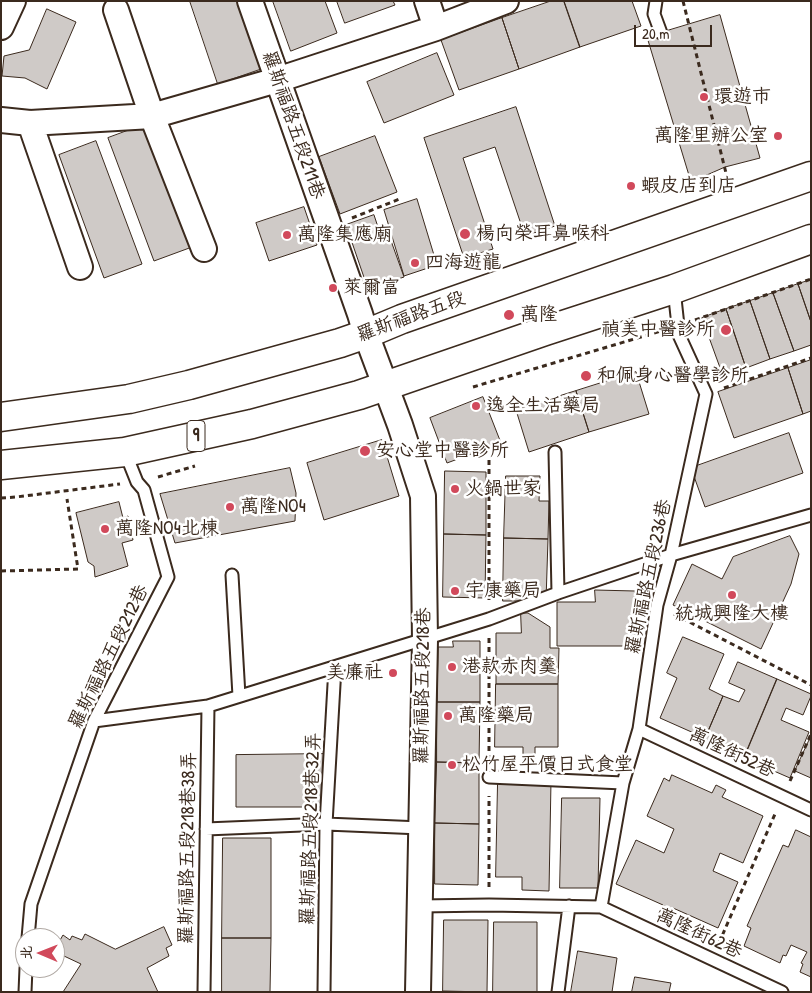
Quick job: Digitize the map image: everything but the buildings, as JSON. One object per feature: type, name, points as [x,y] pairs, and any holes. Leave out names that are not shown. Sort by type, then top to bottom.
[{"type":"main road","name":"羅斯福路五段","points":[[1,417],[130,399],[331,346],[402,319],[811,176]]},
{"type":"main road","name":"9","points":[[1,465],[125,452],[252,424],[358,395],[674,289],[811,239]]},
{"type":"street","points":[[1,27],[13,1]]},
{"type":"street","name":"羅斯福路五段211巷","points":[[250,1],[366,334]]},
{"type":"street","points":[[427,1],[436,28]]},
{"type":"street","points":[[1,120],[30,123],[152,116],[278,80],[436,28],[506,1]]},
{"type":"street","points":[[116,10],[152,116],[204,248]]},
{"type":"street","points":[[30,123],[80,267]]},
{"type":"street","name":"羅斯福路五段218巷","points":[[366,334],[400,425],[423,496],[425,640],[418,992]]},
{"type":"lane","points":[[656,1],[654,14],[661,33]]},
{"type":"lane","points":[[674,289],[678,335],[706,394]]},
{"type":"lane","name":"羅斯福路五段236巷","points":[[601,907],[623,783],[639,729],[657,605],[671,556],[706,394]]},
{"type":"lane","name":"羅斯福路五段212巷","points":[[29,928],[31,904],[94,721],[168,577],[144,490],[136,482],[125,452]]},
{"type":"lane","points":[[554,452],[558,593]]},
{"type":"lane","points":[[94,721],[208,706],[425,640],[489,619],[558,593],[671,556],[811,515]]},
{"type":"lane","points":[[232,575],[239,696]]},
{"type":"lane","name":"羅斯福路五段218巷32弄","points":[[324,992],[326,824],[336,667]]},
{"type":"lane","name":"羅斯福路五段218巷38弄","points":[[204,992],[208,706]]},
{"type":"lane","name":"萬隆街52巷","points":[[639,729],[811,810]]},
{"type":"lane","points":[[489,776],[623,783]]},
{"type":"lane","points":[[206,829],[326,824],[421,828]]},
{"type":"lane","points":[[420,906],[601,907]]},
{"type":"lane","points":[[558,992],[569,906]]},
{"type":"lane","name":"萬隆街62巷","points":[[601,907],[782,992]]},
{"type":"lane","points":[[25,992],[26,978]]},
{"type":"path","points":[[683,1],[728,180]]},
{"type":"path","points":[[329,228],[402,198]]},
{"type":"path","points":[[706,394],[811,358]]},
{"type":"path","points":[[489,460],[489,619]]},
{"type":"path","points":[[1,571],[78,569],[67,499]]},
{"type":"path","points":[[657,605],[811,685]]},
{"type":"path","points":[[712,960],[811,734]]},
{"type":"place","name":"環遊市","points":[[704,97]]},
{"type":"place","name":"萬隆里辦公室","points":[[778,136]]},
{"type":"place","name":"蝦皮店到店","points":[[631,186]]},
{"type":"place","name":"楊向榮耳鼻喉科","points":[[465,234]]},
{"type":"place","name":"萬隆集應廟","points":[[287,235]]},
{"type":"place","name":"四海遊龍","points":[[415,263]]},
{"type":"place","name":"萊爾富","points":[[333,288]]},
{"type":"place","name":"萬隆","points":[[509,315]]},
{"type":"place","name":"禎美中醫診所","points":[[726,330]]},
{"type":"place","name":"和佩身心醫學診所","points":[[586,376]]},
{"type":"place","name":"逸全生活藥局","points":[[476,406]]},
{"type":"place","name":"安心堂中醫診所","points":[[365,451]]},
{"type":"place","name":"火鍋世家","points":[[455,489]]},
{"type":"place","name":"萬隆NO4","points":[[230,507]]},
{"type":"place","name":"萬隆NO4北棟","points":[[105,529]]},
{"type":"place","name":"宇康藥局","points":[[455,591]]},
{"type":"place","name":"統城興隆大樓","points":[[732,595]]},
{"type":"place","name":"港款赤肉羹","points":[[452,667]]},
{"type":"place","name":"美廉社","points":[[393,673]]},
{"type":"place","name":"萬隆藥局","points":[[448,716]]},
{"type":"place","name":"松竹屋平價日式食堂","points":[[452,765]]}]
